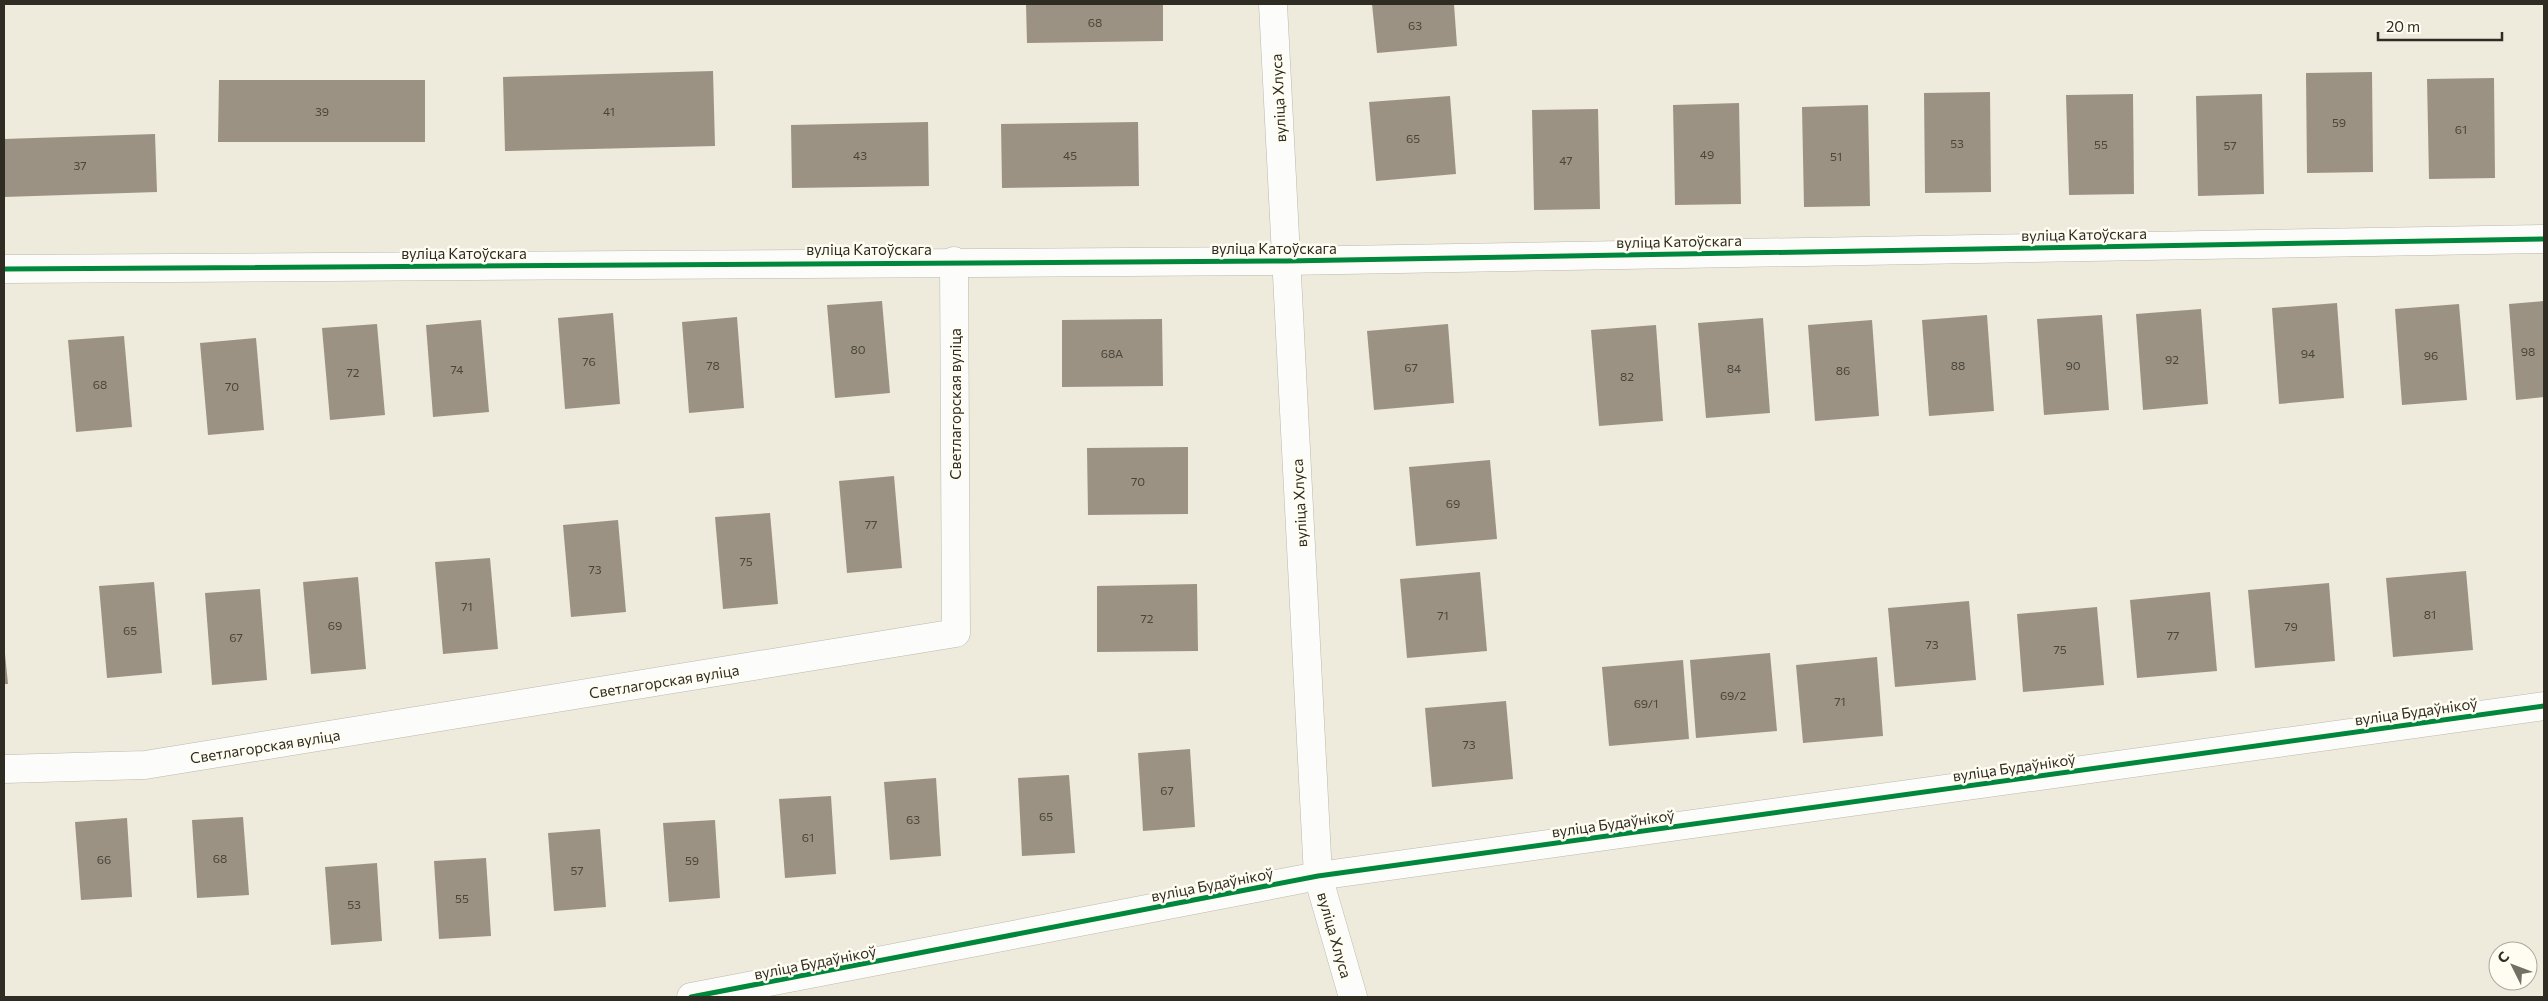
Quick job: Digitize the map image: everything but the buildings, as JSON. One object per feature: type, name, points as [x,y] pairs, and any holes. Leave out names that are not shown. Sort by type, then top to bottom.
[{"type":"street","name":"вуліца Хлуса","points":[[1273,4],[1318,876],[1353,997]]},
{"type":"street","name":"вуліца Катоўскага","points":[[4,269],[954,261],[1286,261],[2544,238]]},
{"type":"street","name":"Светлагорская вуліца","points":[[4,770],[145,765],[956,633],[954,261]]},
{"type":"street","name":"вуліца Будаўнікоў","points":[[691,997],[1318,876],[2544,706]]},
{"type":"cycle path","points":[[4,269],[1286,261],[2544,239]]},
{"type":"cycle path","points":[[691,997],[1318,876],[2544,706]]}]
